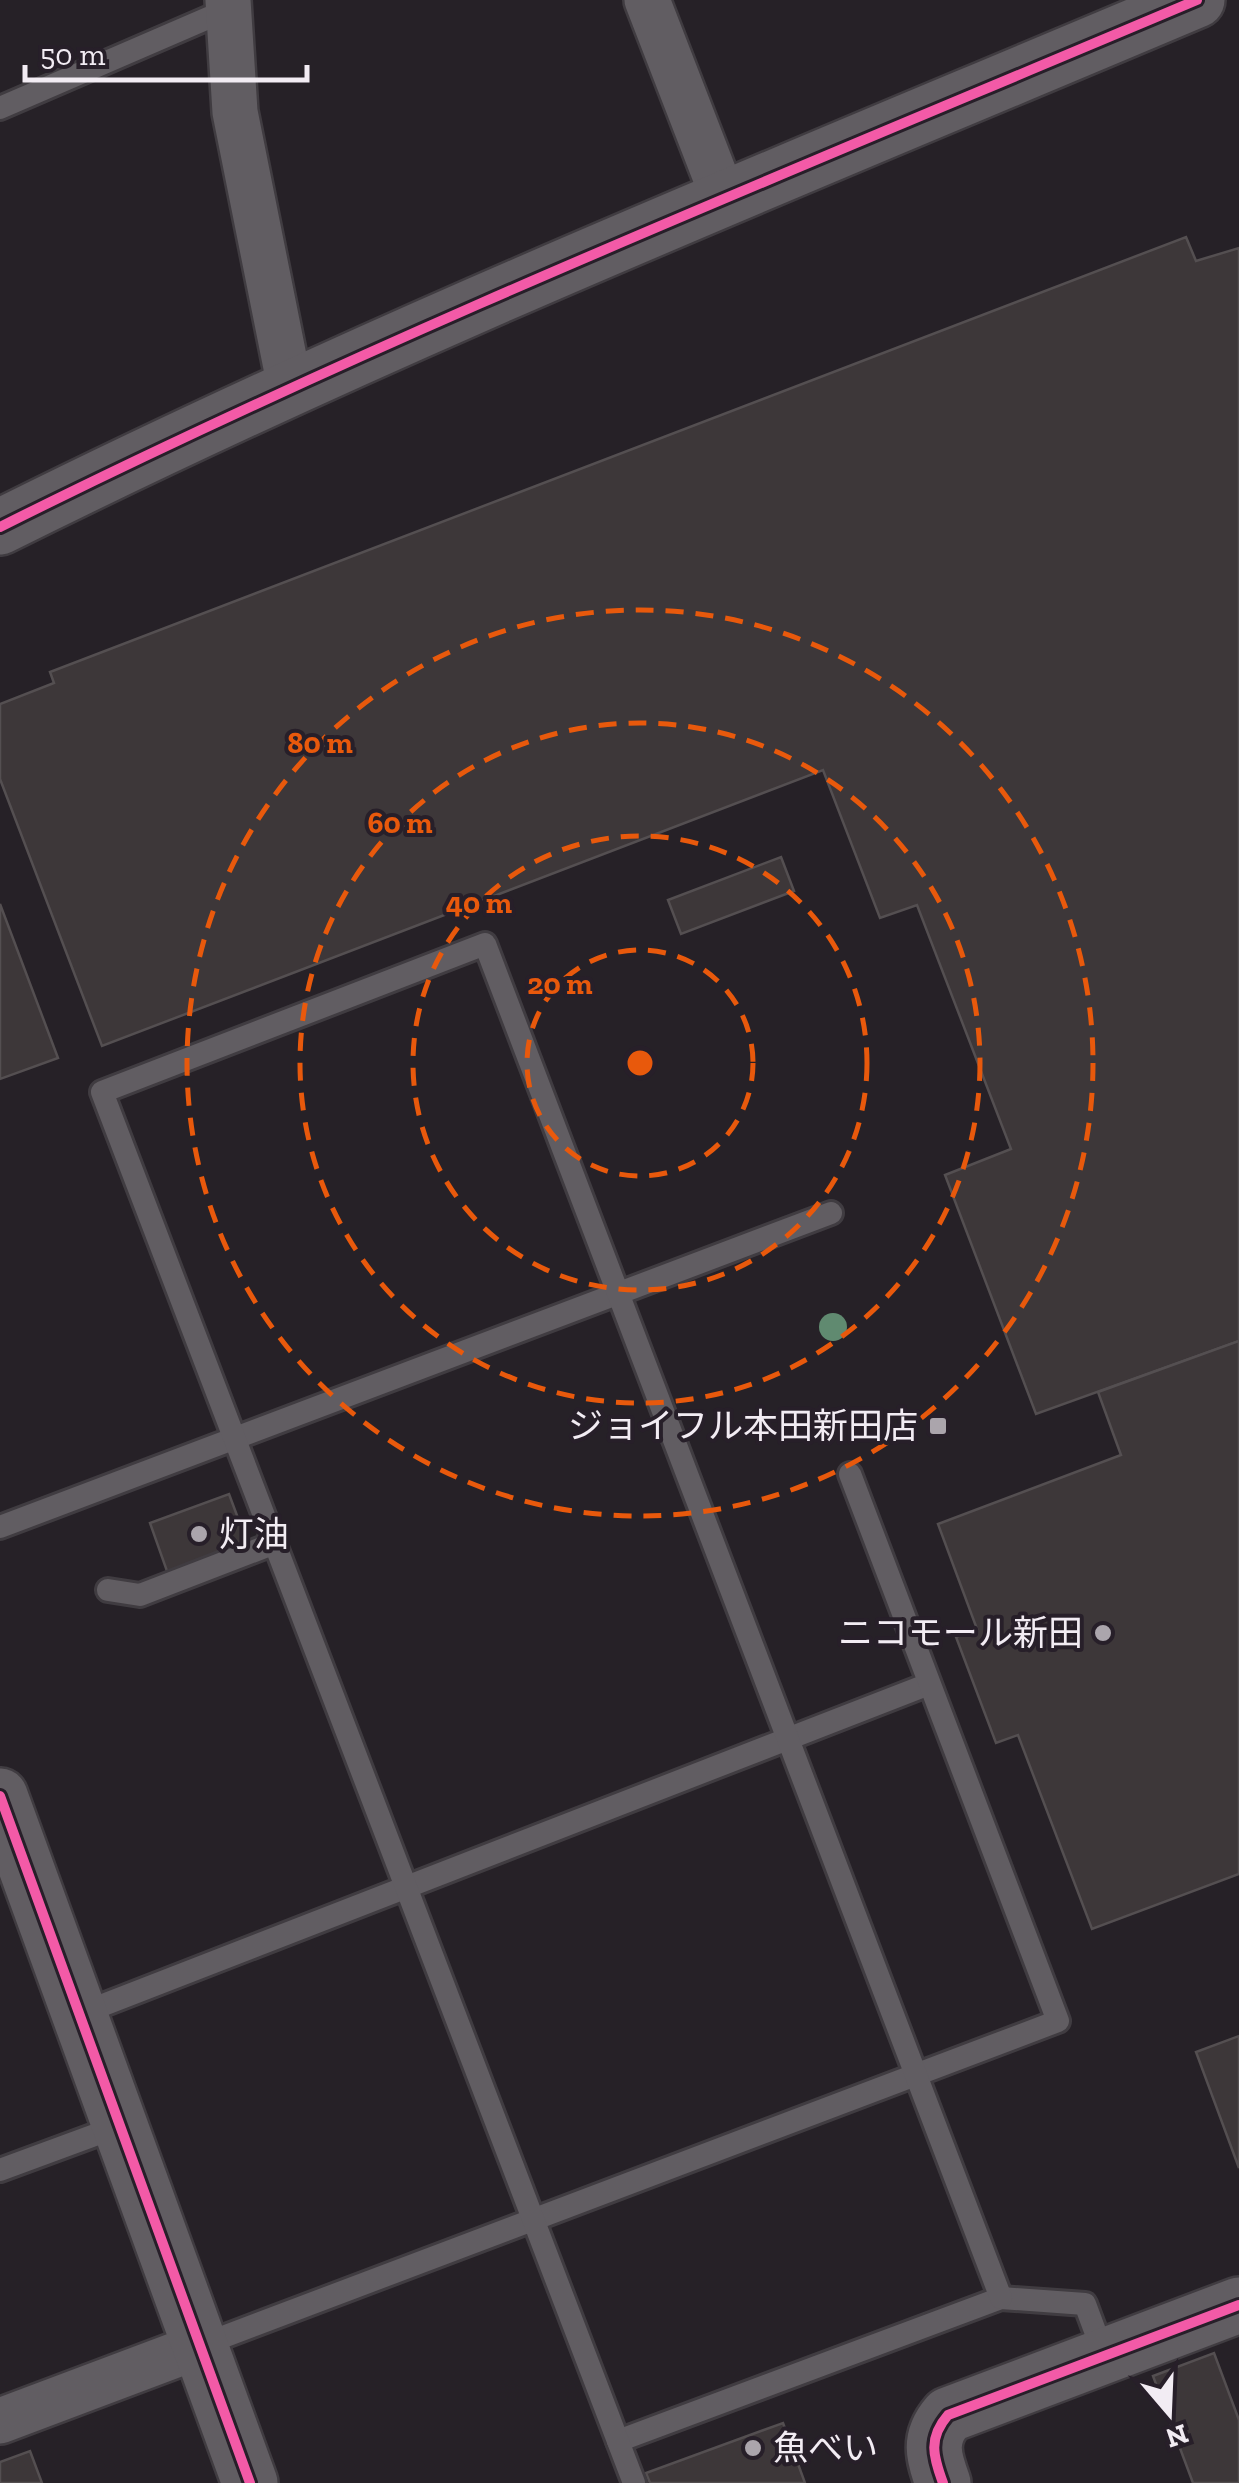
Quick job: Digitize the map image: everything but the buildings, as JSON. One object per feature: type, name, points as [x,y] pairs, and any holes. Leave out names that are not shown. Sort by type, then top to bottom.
[{"type":"street","points":[[646,0],[724,199]]},
{"type":"street","points":[[0,527],[290,387],[1196,0]]},
{"type":"street","points":[[228,5],[235,112],[290,387]]},
{"type":"street","points":[[0,1796],[250,2483]]},
{"type":"street","points":[[943,2483],[932,2443],[937,2427],[948,2415],[1239,2305]]},
{"type":"street","points":[[0,2420],[202,2345]]},
{"type":"lane","points":[[0,108],[228,5]]},
{"type":"lane","points":[[634,2483],[102,1092],[485,944],[1001,2298]]},
{"type":"lane","points":[[0,1526],[831,1213]]},
{"type":"lane","points":[[202,2345],[1058,2021],[850,1474]]},
{"type":"lane","points":[[108,1590],[140,1595],[274,1544]]},
{"type":"lane","points":[[80,2014],[929,1684]]},
{"type":"lane","points":[[0,2170],[122,2125]]},
{"type":"lane","points":[[618,2441],[1001,2298],[1085,2304],[1104,2355]]},
{"type":"cycle path","points":[[0,527],[444,319],[1197,0]]},
{"type":"cycle path","points":[[0,1796],[250,2483]]},
{"type":"cycle path","points":[[943,2483],[934,2448],[937,2432],[948,2415],[1239,2305]]},
{"type":"place","name":"ジョイフル本田新田店","points":[[938,1426]]},
{"type":"place","name":"灯油","points":[[199,1534]]},
{"type":"place","name":"ニコモール新田","points":[[1103,1633]]},
{"type":"place","name":"魚べい","points":[[753,2448]]}]
